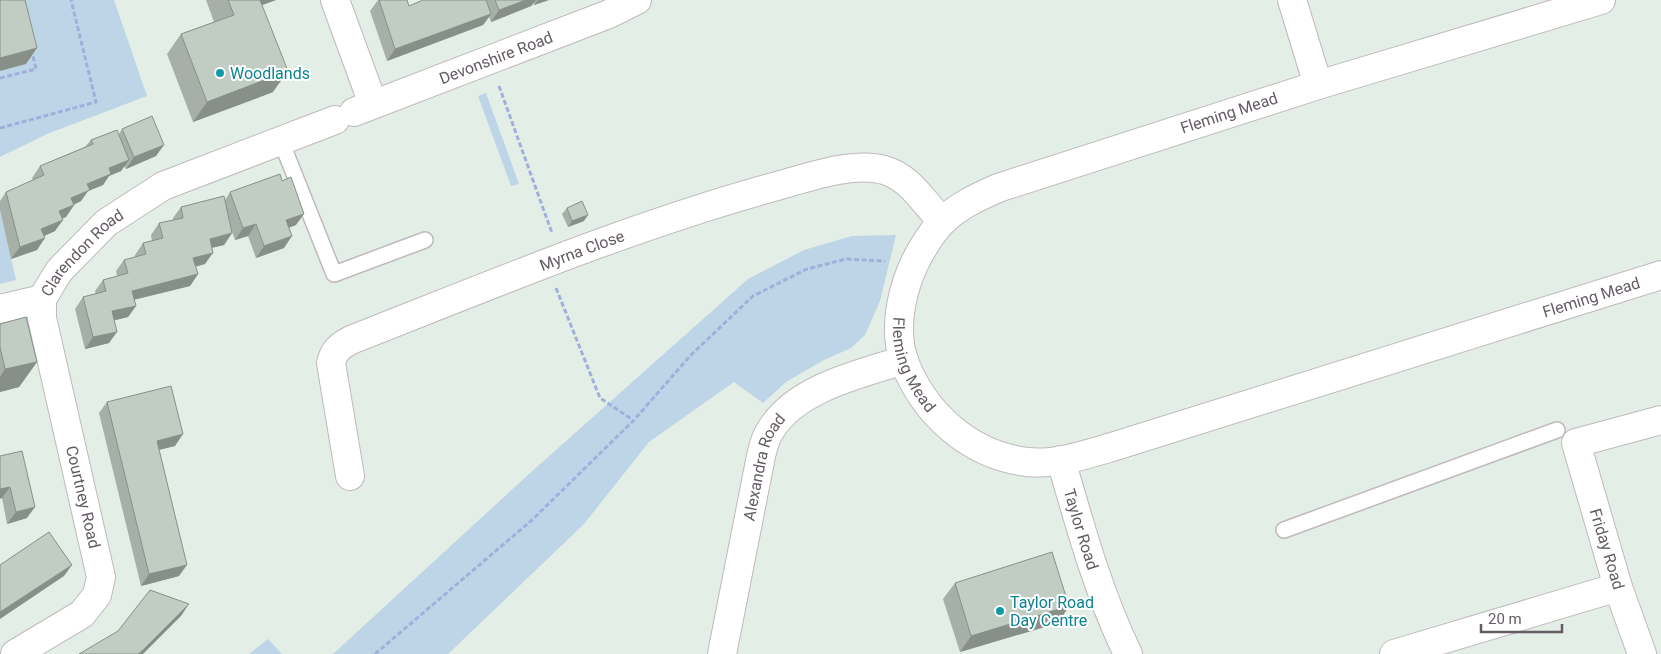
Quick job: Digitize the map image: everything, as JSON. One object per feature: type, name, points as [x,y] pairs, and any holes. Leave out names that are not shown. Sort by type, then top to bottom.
[{"type":"street","points":[[335,0],[354,112]]},
{"type":"street","name":"Devonshire Road","points":[[163,186],[609,14],[637,0]]},
{"type":"street","points":[[1292,0],[1318,85]]},
{"type":"street","name":"Fleming Mead","points":[[1601,0],[1318,85],[998,188],[973,199],[942,221],[928,239],[913,265],[903,298],[900,323],[904,360],[924,398],[937,415],[959,436],[980,448],[1005,458],[1028,462],[1061,460],[1112,447],[1661,274]]},
{"type":"street","name":"Myrna Close","points":[[350,476],[330,363],[338,347],[351,340],[559,258],[737,197],[828,172],[862,168],[890,172],[908,183],[942,221]]},
{"type":"street","name":"Clarendon Road","points":[[0,309],[42,299],[59,271],[106,223],[163,186]]},
{"type":"street","name":"Courtney Road","points":[[15,654],[82,614],[97,595],[101,577],[42,318],[42,299]]},
{"type":"street","name":"Alexandra Road","points":[[722,654],[761,456],[768,433],[785,411],[798,400],[812,392],[904,360]]},
{"type":"street","points":[[1566,437],[1661,420]]},
{"type":"street","name":"Friday Road","points":[[1566,437],[1642,654]]},
{"type":"street","name":"Taylor Road","points":[[1061,460],[1094,572],[1111,619],[1128,654]]},
{"type":"street","points":[[1394,654],[1618,587]]},
{"type":"lane","points":[[281,141],[334,274],[425,240]]},
{"type":"lane","points":[[1284,530],[1566,437]]},
{"type":"path","points":[[0,128],[96,102],[71,0]]},
{"type":"path","points":[[0,78],[36,69],[30,43]]},
{"type":"path","points":[[488,60],[501,90],[552,232]]},
{"type":"path","points":[[375,654],[532,520],[634,420],[690,356],[754,296],[807,268],[846,259],[875,259],[913,265]]},
{"type":"path","points":[[557,281],[556,289],[600,398],[634,420]]},
{"type":"shaded area","points":[[0,0],[114,0],[147,96],[47,134],[0,157]]},
{"type":"shaded area","points":[[486,93],[519,184],[511,186],[478,96]]},
{"type":"shaded area","points":[[0,210],[16,280],[0,284]]},
{"type":"shaded area","points":[[896,235],[880,301],[865,335],[851,348],[824,360],[786,382],[763,403],[734,382],[649,442],[584,524],[448,654],[333,654],[529,474],[748,279],[804,250],[852,236]]},
{"type":"shaded area","points":[[268,639],[282,654],[249,654]]},
{"type":"building","points":[[0,0],[25,0],[37,48],[0,58]]},
{"type":"building","name":"Woodlands","points":[[228,0],[260,0],[288,71],[207,102],[181,34],[234,15]]},
{"type":"building","points":[[379,0],[407,0],[409,6],[423,0],[486,0],[491,14],[395,49]]},
{"type":"building","points":[[495,0],[526,0],[499,10]]},
{"type":"building","points":[[152,116],[164,145],[134,157],[122,129]]},
{"type":"building","points":[[117,130],[129,160],[109,168],[111,174],[87,184],[90,190],[71,198],[74,205],[59,211],[63,220],[41,229],[45,238],[20,247],[6,192],[44,175],[40,166],[93,144],[91,140]]},
{"type":"building","points":[[280,174],[282,181],[291,177],[304,214],[286,220],[292,236],[264,246],[256,224],[243,228],[230,192]]},
{"type":"building","points":[[224,196],[232,233],[210,239],[213,253],[193,258],[198,274],[132,291],[136,306],[112,311],[117,332],[93,337],[83,297],[106,291],[103,280],[128,273],[124,260],[146,254],[143,243],[163,238],[159,223],[183,218],[181,207]]},
{"type":"building","points":[[582,201],[588,215],[572,221],[567,208]]},
{"type":"building","points":[[26,317],[37,362],[5,369],[0,347],[0,324]]},
{"type":"building","points":[[171,386],[183,434],[157,441],[187,565],[149,574],[107,402]]},
{"type":"building","points":[[22,451],[35,507],[16,512],[10,487],[0,489],[0,456]]},
{"type":"building","points":[[49,532],[72,565],[0,612],[0,565]]},
{"type":"building","name":"Taylor Road Day Centre","points":[[1052,552],[1069,606],[971,636],[955,583]]},
{"type":"building","points":[[150,590],[189,604],[138,654],[79,654],[118,631]]},
{"type":"place","name":"Woodlands","points":[[220,73]]},
{"type":"place","name":"Taylor Road Day Centre","points":[[1000,611]]}]
